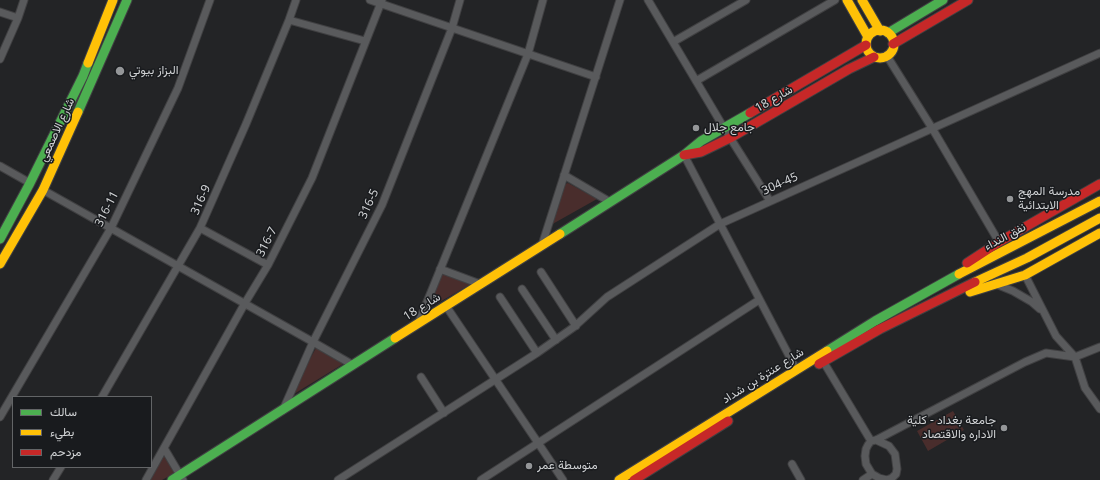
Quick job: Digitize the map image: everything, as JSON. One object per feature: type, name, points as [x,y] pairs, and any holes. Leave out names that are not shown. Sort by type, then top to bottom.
[{"type":"street","points":[[0,59],[18,18],[24,0]]},
{"type":"street","name":"شارع الاصمعي","points":[[0,239],[30,183],[83,76],[113,0]]},
{"type":"street","name":"شارع الاصمعي","points":[[0,264],[43,190],[91,85],[126,0]]},
{"type":"street","name":"316-11","points":[[12,396],[111,228],[178,88],[210,0]]},
{"type":"street","name":"316-9","points":[[103,396],[200,228],[246,124],[296,0]]},
{"type":"street","points":[[370,0],[381,2],[596,77]]},
{"type":"street","name":"316-5","points":[[282,410],[313,342],[382,204],[452,28],[460,0]]},
{"type":"street","points":[[418,324],[528,54],[543,0]]},
{"type":"street","points":[[542,245],[620,0]]},
{"type":"street","points":[[649,0],[730,138],[770,201]]},
{"type":"street","points":[[673,42],[746,0]]},
{"type":"street","points":[[696,81],[835,0]]},
{"type":"street","points":[[847,0],[867,41],[869,52],[874,57],[881,58],[887,56],[892,51],[894,44],[892,38],[884,32],[862,0]]},
{"type":"street","points":[[867,41],[873,32],[884,32],[943,0]]},
{"type":"street","points":[[894,44],[968,0]]},
{"type":"street","name":"316-7","points":[[146,480],[245,303],[268,265],[312,178],[381,2]]},
{"type":"street","points":[[0,12],[18,18]]},
{"type":"street","points":[[289,20],[365,41]]},
{"type":"street","name":"شارع 18","points":[[178,478],[282,410],[684,155],[695,145],[867,41]]},
{"type":"street","name":"304-45","points":[[338,480],[556,340],[576,326],[607,297],[720,224],[1100,53]]},
{"type":"street","points":[[887,56],[932,128],[999,242]]},
{"type":"street","name":"شارع 18","points":[[684,155],[701,152],[730,138],[849,69],[874,57]]},
{"type":"street","points":[[684,155],[796,369]]},
{"type":"street","points":[[0,166],[30,183]]},
{"type":"street","points":[[564,175],[610,202]]},
{"type":"street","points":[[922,294],[999,242],[1100,184]]},
{"type":"street","points":[[43,190],[353,365]]},
{"type":"street","name":"نفق النداء","points":[[922,294],[1100,201]]},
{"type":"street","points":[[927,305],[1028,258],[1100,218]]},
{"type":"street","points":[[200,228],[268,265]]},
{"type":"street","points":[[927,305],[1025,275],[1100,233]]},
{"type":"street","points":[[440,269],[480,284]]},
{"type":"street","points":[[541,272],[576,326]]},
{"type":"street","points":[[1025,275],[1056,336],[1075,357],[1085,388],[1100,409]]},
{"type":"street","points":[[995,284],[1026,298],[1043,312]]},
{"type":"street","points":[[522,288],[556,340]]},
{"type":"street","name":"شارع عنترة بن شداد","points":[[618,480],[858,331],[922,294]]},
{"type":"street","points":[[500,297],[537,352]]},
{"type":"street","points":[[481,480],[759,300]]},
{"type":"street","name":"شارع عنترة بن شداد","points":[[634,480],[823,361],[880,328],[927,305]]},
{"type":"street","points":[[446,306],[563,480]]},
{"type":"street","points":[[823,361],[874,441],[889,446],[895,454],[897,469],[893,479],[883,479],[872,474],[866,464],[865,456],[868,444],[874,441],[1025,362],[1046,353],[1075,357],[1100,346]]},
{"type":"street","points":[[421,377],[444,413]]},
{"type":"street","name":"316-11","points":[[0,417],[12,397]]},
{"type":"street","points":[[164,448],[178,478]]},
{"type":"street","points":[[792,464],[801,480]]},
{"type":"street","points":[[53,480],[60,468]]},
{"type":"street","points":[[493,473],[498,480]]},
{"type":"street","points":[[863,480],[872,474]]},
{"type":"shaded area","points":[[568,183],[597,199],[549,226],[562,185]]},
{"type":"shaded area","points":[[443,273],[471,284],[424,311]]},
{"type":"shaded area","points":[[316,348],[343,364],[289,397]]},
{"type":"shaded area","points":[[953,411],[964,430],[928,451],[917,431]]},
{"type":"shaded area","points":[[164,454],[175,473],[162,480],[148,480]]},
{"type":"traffic: fast","points":[[78,112],[127,0]]},
{"type":"traffic: fast","points":[[888,33],[943,0]]},
{"type":"traffic: fast","points":[[0,239],[30,183],[88,63]]},
{"type":"traffic: fast","points":[[560,234],[684,155],[701,141],[750,113]]},
{"type":"traffic: fast","points":[[827,351],[875,321],[959,274]]},
{"type":"traffic: fast","points":[[172,480],[395,338]]},
{"type":"traffic: slow","points":[[88,63],[113,0]]},
{"type":"traffic: slow","points":[[847,0],[868,37]]},
{"type":"traffic: slow","points":[[862,0],[880,31]]},
{"type":"traffic: slow","points":[[880,30],[890,34],[894,44],[890,54],[880,58],[870,54],[866,44],[870,34],[880,30]]},
{"type":"traffic: slow","points":[[0,264],[43,190],[78,112]]},
{"type":"traffic: slow","points":[[959,274],[1100,201]]},
{"type":"traffic: slow","points":[[975,282],[1027,258],[1100,218]]},
{"type":"traffic: slow","points":[[970,292],[1025,275],[1100,233]]},
{"type":"traffic: slow","points":[[395,338],[560,234]]},
{"type":"traffic: slow","points":[[619,480],[827,351]]},
{"type":"traffic: jam","points":[[893,44],[968,0]]},
{"type":"traffic: jam","points":[[750,113],[866,45]]},
{"type":"traffic: jam","points":[[684,155],[701,152],[730,138],[849,69],[874,57]]},
{"type":"traffic: jam","points":[[967,263],[999,242],[1100,184]]},
{"type":"traffic: jam","points":[[819,364],[880,329],[975,282]]},
{"type":"traffic: jam","points":[[634,480],[728,421]]},
{"type":"place","name":"البزاز بيوتي","points":[[120,71]]},
{"type":"place","name":"جامع جلال","points":[[696,128]]},
{"type":"place","name":"مدرسة المهج الابتدائية","points":[[1010,199]]},
{"type":"place","name":"جامعة بغداد - كلية الاداره والاقتصاد","points":[[1004,428]]},
{"type":"place","name":"متوسطة عمر","points":[[529,466]]}]
